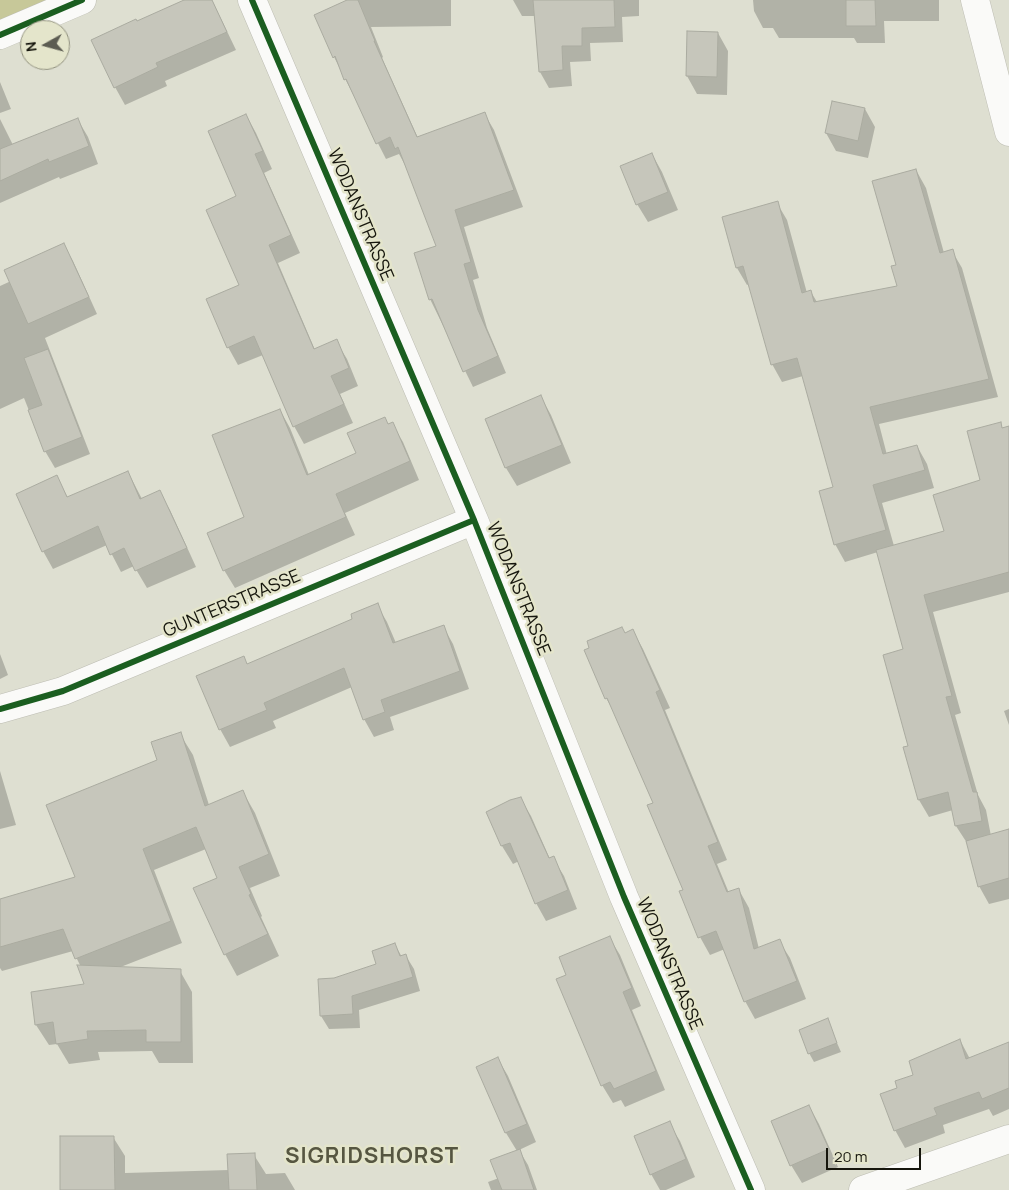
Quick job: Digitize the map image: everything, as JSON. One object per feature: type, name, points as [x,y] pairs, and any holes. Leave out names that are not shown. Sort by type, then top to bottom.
[{"type":"street","points":[[0,34],[82,0]]},
{"type":"street","name":"WODANSTRASSE","points":[[252,0],[474,520],[624,897],[751,1190]]},
{"type":"street","points":[[974,0],[1009,132]]},
{"type":"street","name":"GUNTERSTRASSE","points":[[0,709],[63,691],[474,520]]},
{"type":"street","points":[[863,1190],[1009,1139]]},
{"type":"green space","points":[[0,0],[48,0],[0,21]]},
{"type":"building","points":[[184,0],[212,0],[227,32],[156,63],[158,67],[114,88],[91,40],[136,19],[137,21]]},
{"type":"building","points":[[347,0],[358,0],[374,41],[417,137],[485,112],[514,190],[455,210],[471,262],[464,264],[478,310],[498,356],[463,372],[432,299],[429,300],[414,253],[436,246],[398,147],[395,149],[390,137],[376,144],[346,79],[344,80],[335,56],[333,58],[314,15]]},
{"type":"building","points":[[533,0],[614,0],[615,27],[582,28],[582,46],[562,46],[563,70],[539,72]]},
{"type":"building","points":[[846,0],[875,0],[876,26],[846,26]]},
{"type":"building","points":[[687,31],[718,32],[717,77],[686,76]]},
{"type":"building","points":[[832,101],[865,108],[858,141],[825,133]]},
{"type":"building","points":[[246,114],[263,151],[255,154],[291,235],[269,245],[314,349],[337,339],[349,368],[331,376],[344,404],[293,427],[254,336],[227,348],[206,299],[239,285],[206,210],[236,196],[208,131]]},
{"type":"building","points":[[78,118],[89,146],[49,162],[48,159],[0,181],[0,149]]},
{"type":"building","points":[[652,153],[668,192],[636,205],[620,166]]},
{"type":"building","points":[[916,169],[940,253],[953,249],[989,379],[870,407],[883,454],[917,445],[925,470],[873,485],[886,530],[834,545],[819,491],[833,487],[797,358],[771,365],[743,266],[736,268],[722,217],[778,201],[802,293],[811,290],[814,302],[897,286],[891,266],[896,265],[872,181]]},
{"type":"building","points":[[64,243],[89,297],[28,324],[4,270]]},
{"type":"building","points":[[48,349],[82,437],[44,452],[28,410],[42,405],[24,358]]},
{"type":"building","points":[[541,395],[562,445],[505,468],[485,419]]},
{"type":"building","points":[[280,409],[307,475],[356,453],[347,433],[385,417],[388,424],[393,422],[410,461],[336,494],[346,517],[223,571],[207,533],[244,517],[212,435]]},
{"type":"building","points":[[1001,422],[1002,428],[1009,426],[1009,572],[924,595],[952,696],[946,697],[973,792],[977,792],[982,821],[955,826],[948,792],[918,800],[903,747],[908,746],[883,655],[903,649],[876,550],[944,531],[933,495],[980,480],[967,431]]},
{"type":"building","points":[[128,471],[140,499],[160,490],[187,548],[135,571],[124,548],[110,555],[98,526],[42,552],[16,494],[57,475],[67,497]]},
{"type":"building","points":[[378,603],[393,643],[444,625],[460,671],[381,700],[385,712],[363,720],[344,668],[264,703],[267,710],[219,730],[196,676],[244,656],[247,664],[352,619],[351,614]]},
{"type":"building","points":[[622,627],[625,633],[633,629],[660,690],[656,692],[718,842],[708,846],[727,892],[739,888],[754,949],[780,939],[797,981],[744,1002],[716,931],[698,938],[679,891],[683,890],[647,805],[653,803],[584,650],[589,648],[587,641]]},
{"type":"building","points":[[181,732],[205,806],[243,790],[269,854],[239,867],[251,894],[249,895],[268,934],[224,955],[193,888],[217,878],[196,827],[143,849],[171,921],[75,959],[63,929],[0,947],[0,899],[75,877],[46,805],[157,760],[151,742]]},
{"type":"building","points":[[521,797],[549,858],[554,856],[568,890],[535,904],[510,843],[501,846],[486,812],[510,800]]},
{"type":"building","points":[[1009,829],[1009,878],[978,887],[966,841]]},
{"type":"building","points":[[610,936],[632,988],[623,992],[656,1071],[614,1089],[610,1082],[601,1086],[556,979],[566,975],[559,957]]},
{"type":"building","points":[[395,943],[400,956],[406,954],[413,977],[352,996],[353,1014],[320,1016],[318,979],[334,978],[376,964],[372,951]]},
{"type":"building","points":[[77,965],[181,969],[181,1042],[146,1042],[146,1030],[87,1031],[88,1039],[56,1044],[53,1022],[35,1025],[31,992],[84,984]]},
{"type":"building","points":[[828,1018],[837,1043],[808,1054],[799,1030]]},
{"type":"building","points":[[960,1039],[966,1059],[1009,1042],[1009,1088],[982,1099],[979,1092],[934,1108],[937,1115],[894,1131],[880,1094],[897,1088],[895,1081],[913,1075],[909,1061]]},
{"type":"building","points":[[498,1057],[527,1124],[505,1133],[476,1067]]},
{"type":"building","points":[[809,1105],[829,1149],[790,1166],[771,1121]]},
{"type":"building","points":[[670,1121],[686,1159],[650,1175],[634,1136]]},
{"type":"building","points":[[60,1136],[114,1136],[115,1190],[60,1190]]},
{"type":"building","points":[[520,1149],[534,1190],[502,1190],[490,1160]]},
{"type":"building","points":[[255,1153],[257,1190],[229,1190],[227,1154]]},
{"type":"cycle path","points":[[0,35],[82,0]]},
{"type":"cycle path","points":[[252,0],[474,520],[624,897],[751,1190]]},
{"type":"cycle path","points":[[0,709],[63,691],[474,520]]},
{"type":"district","name":"SIGRIDSHORST","points":[[372,1157]]}]
